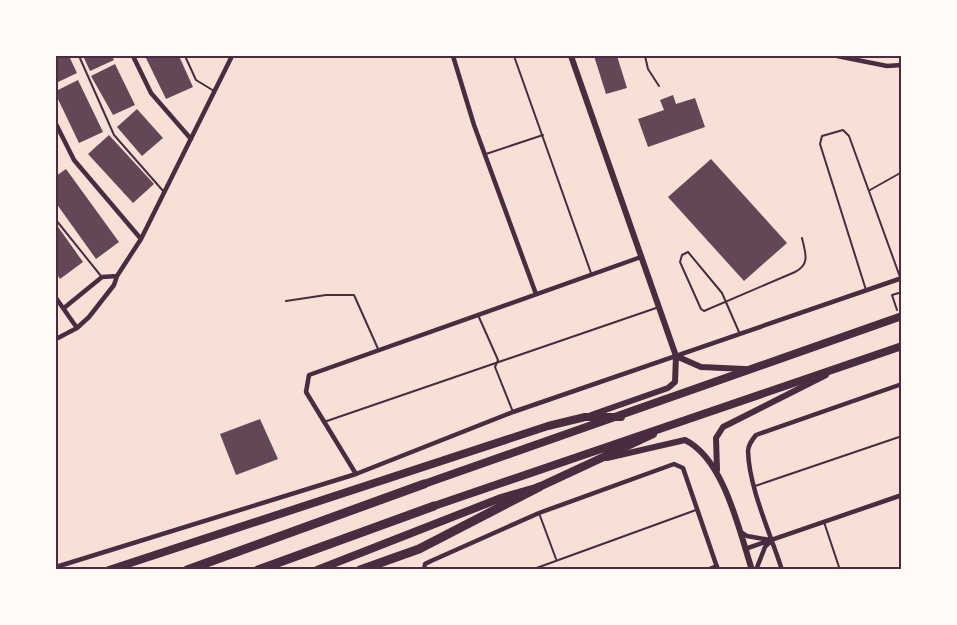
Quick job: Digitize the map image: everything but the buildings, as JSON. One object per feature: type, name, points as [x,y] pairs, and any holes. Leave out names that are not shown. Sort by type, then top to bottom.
[{"type":"highway","points":[[187,570],[424,484],[621,417],[745,369],[902,316]]},
{"type":"highway","points":[[258,570],[697,414],[902,346]]},
{"type":"highway","points":[[360,570],[419,549],[539,488],[697,414]]},
{"type":"highway","points":[[109,570],[472,450],[585,417],[621,417]]},
{"type":"highway","points":[[317,570],[501,498],[539,488]]},
{"type":"street","points":[[133,56],[151,93],[190,139]]},
{"type":"street","points":[[56,339],[77,328],[89,317],[114,285],[117,276],[141,239],[232,56]]},
{"type":"street","points":[[453,56],[474,125],[536,294]]},
{"type":"street","points":[[571,56],[676,356],[675,382],[668,388],[585,417]]},
{"type":"street","points":[[837,56],[887,66],[902,65]]},
{"type":"street","points":[[56,124],[74,160],[141,239]]},
{"type":"street","points":[[356,474],[306,392],[309,375],[641,257]]},
{"type":"street","points":[[64,308],[102,277],[117,276]]},
{"type":"street","points":[[56,567],[356,474],[513,412],[901,278]]},
{"type":"street","points":[[56,298],[77,328]]},
{"type":"street","points":[[676,356],[701,367],[745,369]]},
{"type":"street","points":[[717,471],[716,438],[723,427],[844,366]]},
{"type":"street","points":[[782,570],[755,486],[747,450],[756,435],[901,386]]},
{"type":"street","points":[[595,461],[685,440],[698,446],[717,471],[754,570]]},
{"type":"street","points":[[424,570],[425,564],[431,561],[539,513],[674,464],[683,468],[718,568],[707,570]]},
{"type":"street","points":[[746,549],[902,495]]},
{"type":"street","points":[[739,531],[747,536],[772,540]]},
{"type":"street","points":[[754,570],[765,547],[772,540]]},
{"type":"lane","points":[[79,56],[114,135],[164,192]]},
{"type":"lane","points":[[185,56],[196,80],[215,91]]},
{"type":"lane","points":[[513,56],[591,274]]},
{"type":"lane","points":[[645,56],[648,69],[659,87]]},
{"type":"lane","points":[[866,291],[820,144],[822,136],[843,130],[849,136],[901,278]]},
{"type":"lane","points":[[486,154],[543,135]]},
{"type":"lane","points":[[869,190],[902,172]]},
{"type":"lane","points":[[56,220],[102,277]]},
{"type":"lane","points":[[739,334],[727,301],[688,252],[684,252],[680,262],[701,309],[704,311],[727,301],[802,268],[807,259],[802,238]]},
{"type":"lane","points":[[286,301],[326,295],[354,295],[379,351]]},
{"type":"lane","points":[[324,423],[659,307]]},
{"type":"lane","points":[[477,315],[498,360],[496,364],[513,412]]},
{"type":"lane","points":[[755,486],[902,436]]},
{"type":"lane","points":[[531,570],[556,559],[699,509]]},
{"type":"lane","points":[[539,513],[556,559]]},
{"type":"lane","points":[[824,522],[840,570]]},
{"type":"path","points":[[892,295],[902,292]]}]
